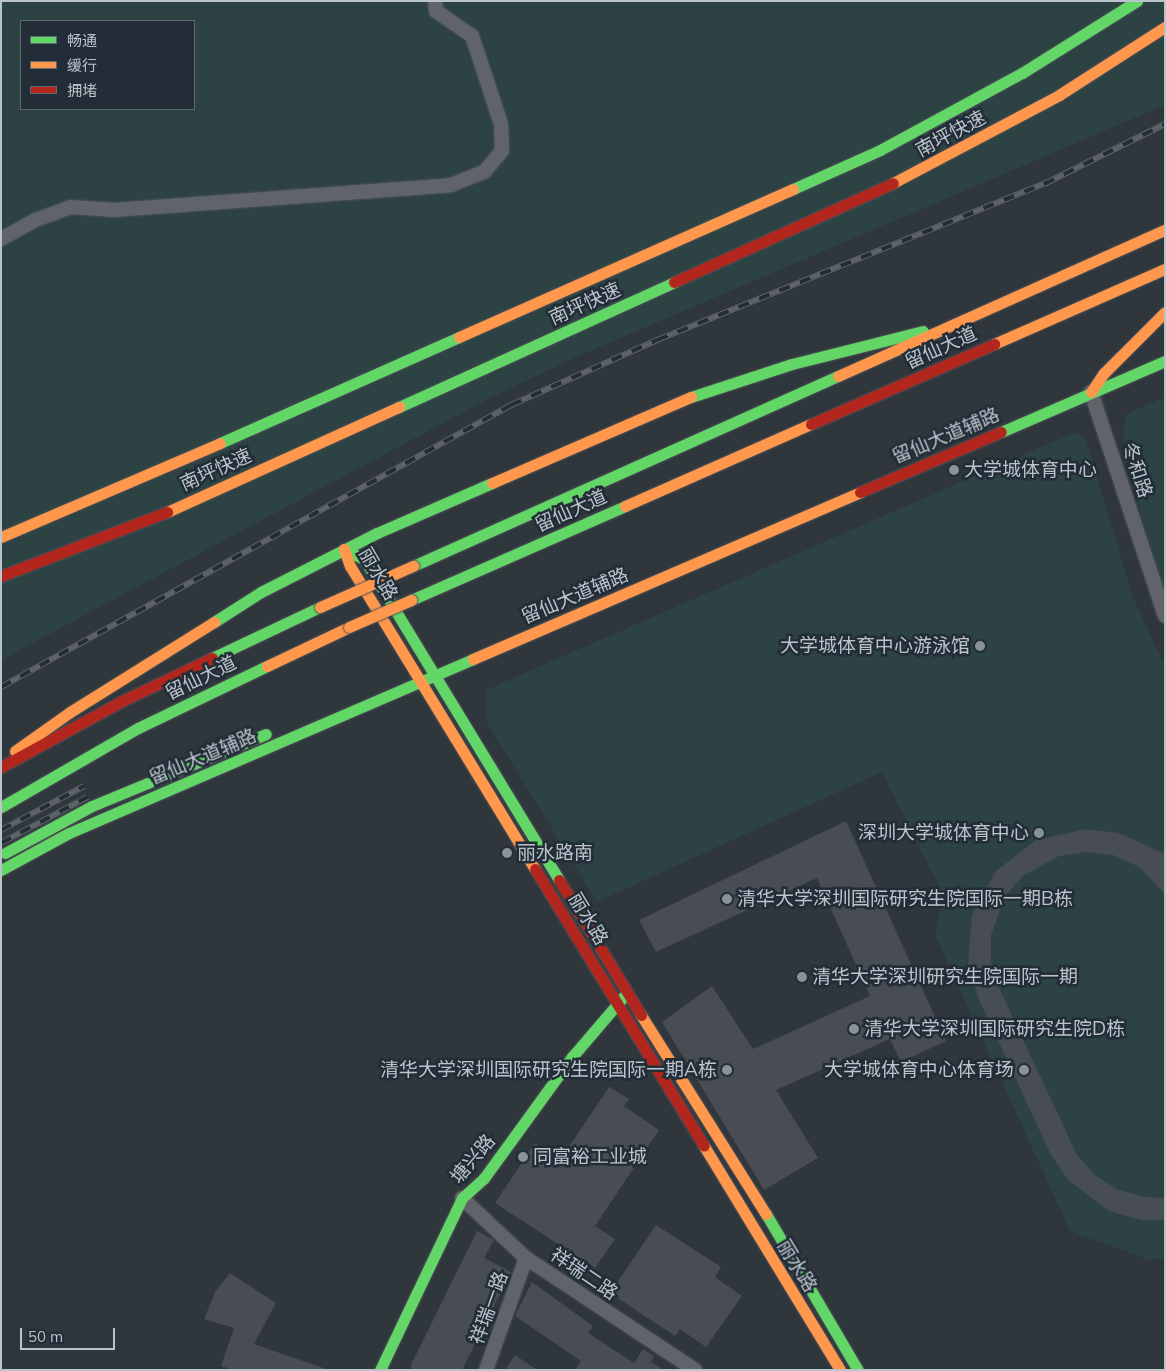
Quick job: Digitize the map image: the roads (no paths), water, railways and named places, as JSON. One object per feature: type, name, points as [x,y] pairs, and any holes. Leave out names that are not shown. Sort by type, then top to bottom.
[{"type":"main road","name":"南坪快速","points":[[1,537],[86,503],[880,150],[1022,73],[1137,1]]},
{"type":"main road","name":"南坪快速","points":[[1,576],[129,529],[895,182],[1059,95],[1165,27]]},
{"type":"main road","name":"留仙大道","points":[[1,767],[120,702],[320,607],[1165,230]]},
{"type":"main road","name":"留仙大道","points":[[1,807],[138,728],[349,627],[1165,268]]},
{"type":"main road","points":[[1,761],[70,712],[261,592],[344,548],[706,390],[987,311]]},
{"type":"main road","points":[[1088,387],[1165,312]]},
{"type":"main road","points":[[1104,373],[1139,358]]},
{"type":"main road","name":"留仙大道辅路","points":[[1,855],[92,806],[420,676],[1088,387],[1165,360]]},
{"type":"main road","name":"留仙大道辅路","points":[[432,671],[967,432]]},
{"type":"main road","name":"丽水路","points":[[344,548],[364,559],[627,992],[749,1186],[858,1370]]},
{"type":"main road","name":"丽水路","points":[[344,548],[350,566],[420,676],[840,1370]]},
{"type":"main road","name":"留仙大道辅路","points":[[1,870],[69,833],[388,696],[420,676]]},
{"type":"main road","name":"塘兴路","points":[[380,1370],[462,1198],[484,1178],[572,1057],[627,992]]},
{"type":"street","points":[[1,239],[33,221],[71,207],[114,210],[451,185],[485,171],[502,152],[501,124],[472,36],[436,11],[435,1]]},
{"type":"street","name":"冬和路","points":[[1088,387],[1165,616]]},
{"type":"street","name":"祥瑞二路","points":[[462,1198],[526,1258],[694,1370]]},
{"type":"street","name":"祥瑞一路","points":[[486,1370],[526,1258]]},
{"type":"railway","points":[[1,687],[511,405],[657,340],[1044,184],[1165,124]]},
{"type":"railway","points":[[1,830],[84,786]]},
{"type":"railway","points":[[1,843],[87,797]]},
{"type":"place","name":"大学城体育中心","points":[[954,470]]},
{"type":"place","name":"大学城体育中心游泳馆","points":[[980,646]]},
{"type":"place","name":"深圳大学城体育中心","points":[[1039,833]]},
{"type":"place","name":"丽水路南","points":[[507,853]]},
{"type":"place","name":"清华大学深圳国际研究生院国际一期B栋","points":[[727,899]]},
{"type":"place","name":"清华大学深圳研究生院国际一期","points":[[802,977]]},
{"type":"place","name":"清华大学深圳国际研究生院D栋","points":[[854,1029]]},
{"type":"place","name":"清华大学深圳国际研究生院国际一期A栋","points":[[727,1070]]},
{"type":"place","name":"大学城体育中心体育场","points":[[1024,1070]]},
{"type":"place","name":"同富裕工业城","points":[[523,1157]]}]
